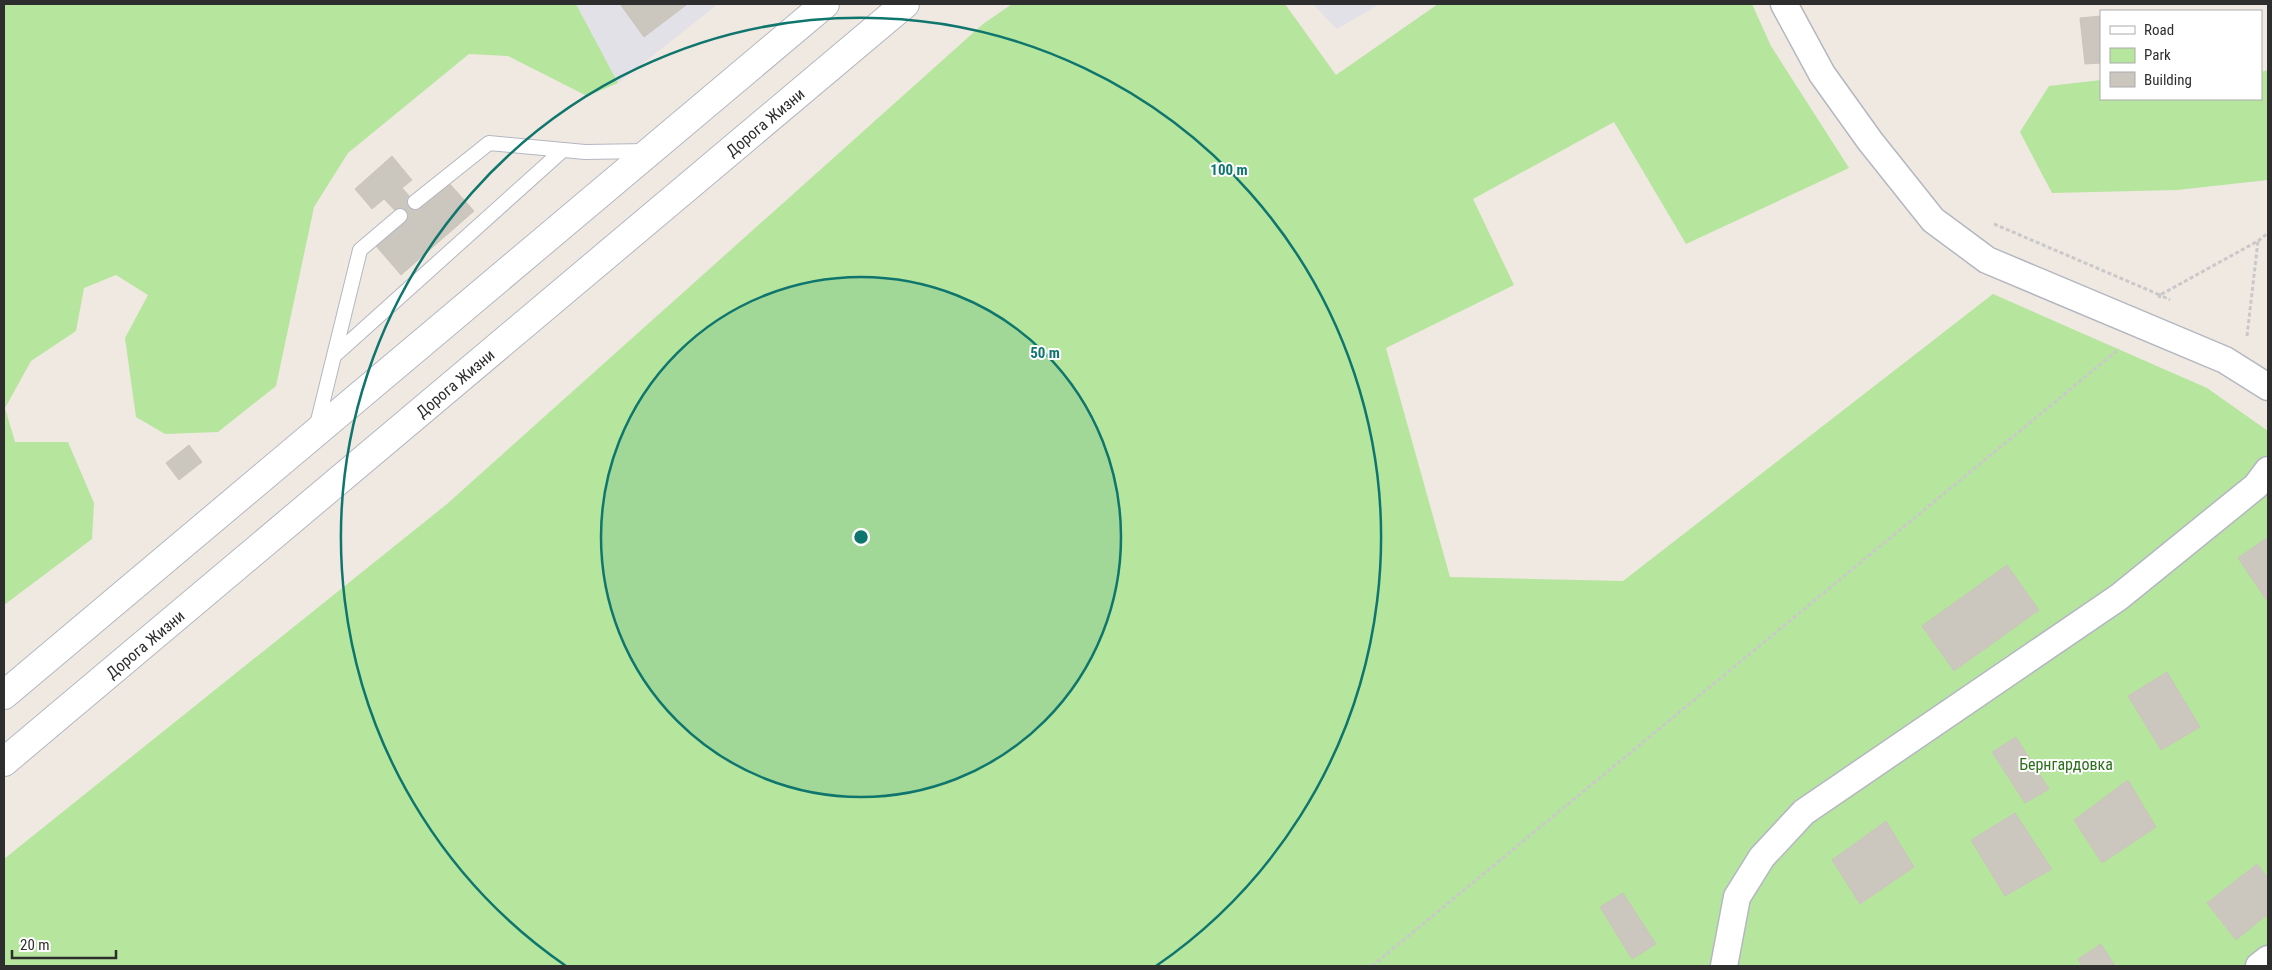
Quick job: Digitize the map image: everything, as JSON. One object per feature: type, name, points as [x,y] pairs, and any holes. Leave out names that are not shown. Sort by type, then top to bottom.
[{"type":"main road","points":[[4,695],[825,4]]},
{"type":"main road","name":"Дорога Жизни","points":[[4,762],[905,4]]},
{"type":"street","points":[[1784,4],[1822,74],[1870,141],[1933,220],[1987,260],[2225,360],[2268,387]]},
{"type":"street","points":[[1724,966],[1737,897],[1762,857],[1804,812],[2119,597],[2256,486],[2268,470]]},
{"type":"street","points":[[2258,966],[2268,959]]},
{"type":"lane","points":[[415,202],[488,143],[585,152],[650,151]]},
{"type":"lane","points":[[335,355],[563,150]]},
{"type":"lane","points":[[314,434],[360,250],[400,216]]},
{"type":"path","points":[[1991,223],[2160,295],[2178,305]]},
{"type":"path","points":[[1372,966],[2147,326],[2160,295],[2258,241],[2268,233]]},
{"type":"path","points":[[2247,342],[2258,241]]},
{"type":"shaded area","points":[[576,4],[718,4],[618,83]]},
{"type":"shaded area","points":[[1313,4],[1380,4],[1337,29]]},
{"type":"green space","points":[[4,4],[576,4],[618,83],[587,96],[508,56],[469,54],[348,153],[314,207],[276,386],[218,432],[165,434],[136,417],[125,338],[148,295],[116,275],[84,288],[76,331],[31,361],[5,408],[15,442],[68,442],[94,503],[92,539],[4,605]]},
{"type":"green space","name":"Бернгардовка","points":[[1012,4],[1285,4],[1336,75],[1438,4],[1752,4],[1771,46],[1849,168],[1686,244],[1614,122],[1473,199],[1514,285],[1386,348],[1450,577],[1623,581],[1993,294],[2207,388],[2268,431],[2268,966],[4,966],[4,859],[447,504],[983,24]]},
{"type":"green space","points":[[2268,70],[2268,180],[2177,190],[2052,193],[2020,132],[2049,86],[2100,80],[2100,100],[2262,100],[2262,72]]},
{"type":"building","points":[[620,4],[685,4],[686,5],[644,37]]},
{"type":"building","points":[[2100,16],[2100,63],[2085,64],[2080,18]]},
{"type":"building","points":[[392,156],[412,180],[402,188],[420,208],[449,183],[474,211],[401,275],[376,246],[405,221],[384,199],[372,209],[355,189]]},
{"type":"building","points":[[189,445],[202,462],[179,480],[166,463]]},
{"type":"building","points":[[2268,537],[2268,601],[2267,601],[2238,558]]},
{"type":"building","points":[[2007,565],[2039,610],[1954,671],[1922,626]]},
{"type":"building","points":[[2167,672],[2200,727],[2161,750],[2128,696]]},
{"type":"building","points":[[2016,737],[2049,789],[2025,803],[1992,752]]},
{"type":"building","points":[[2128,780],[2156,827],[2102,863],[2074,820]]},
{"type":"building","points":[[2015,813],[2052,869],[2005,896],[1971,840]]},
{"type":"building","points":[[1886,821],[1914,867],[1860,904],[1832,860]]},
{"type":"building","points":[[2257,864],[2268,878],[2268,914],[2236,940],[2207,903]]},
{"type":"building","points":[[1623,893],[1656,944],[1632,959],[1600,907]]},
{"type":"building","points":[[2101,944],[2115,966],[2082,966],[2078,959]]}]
